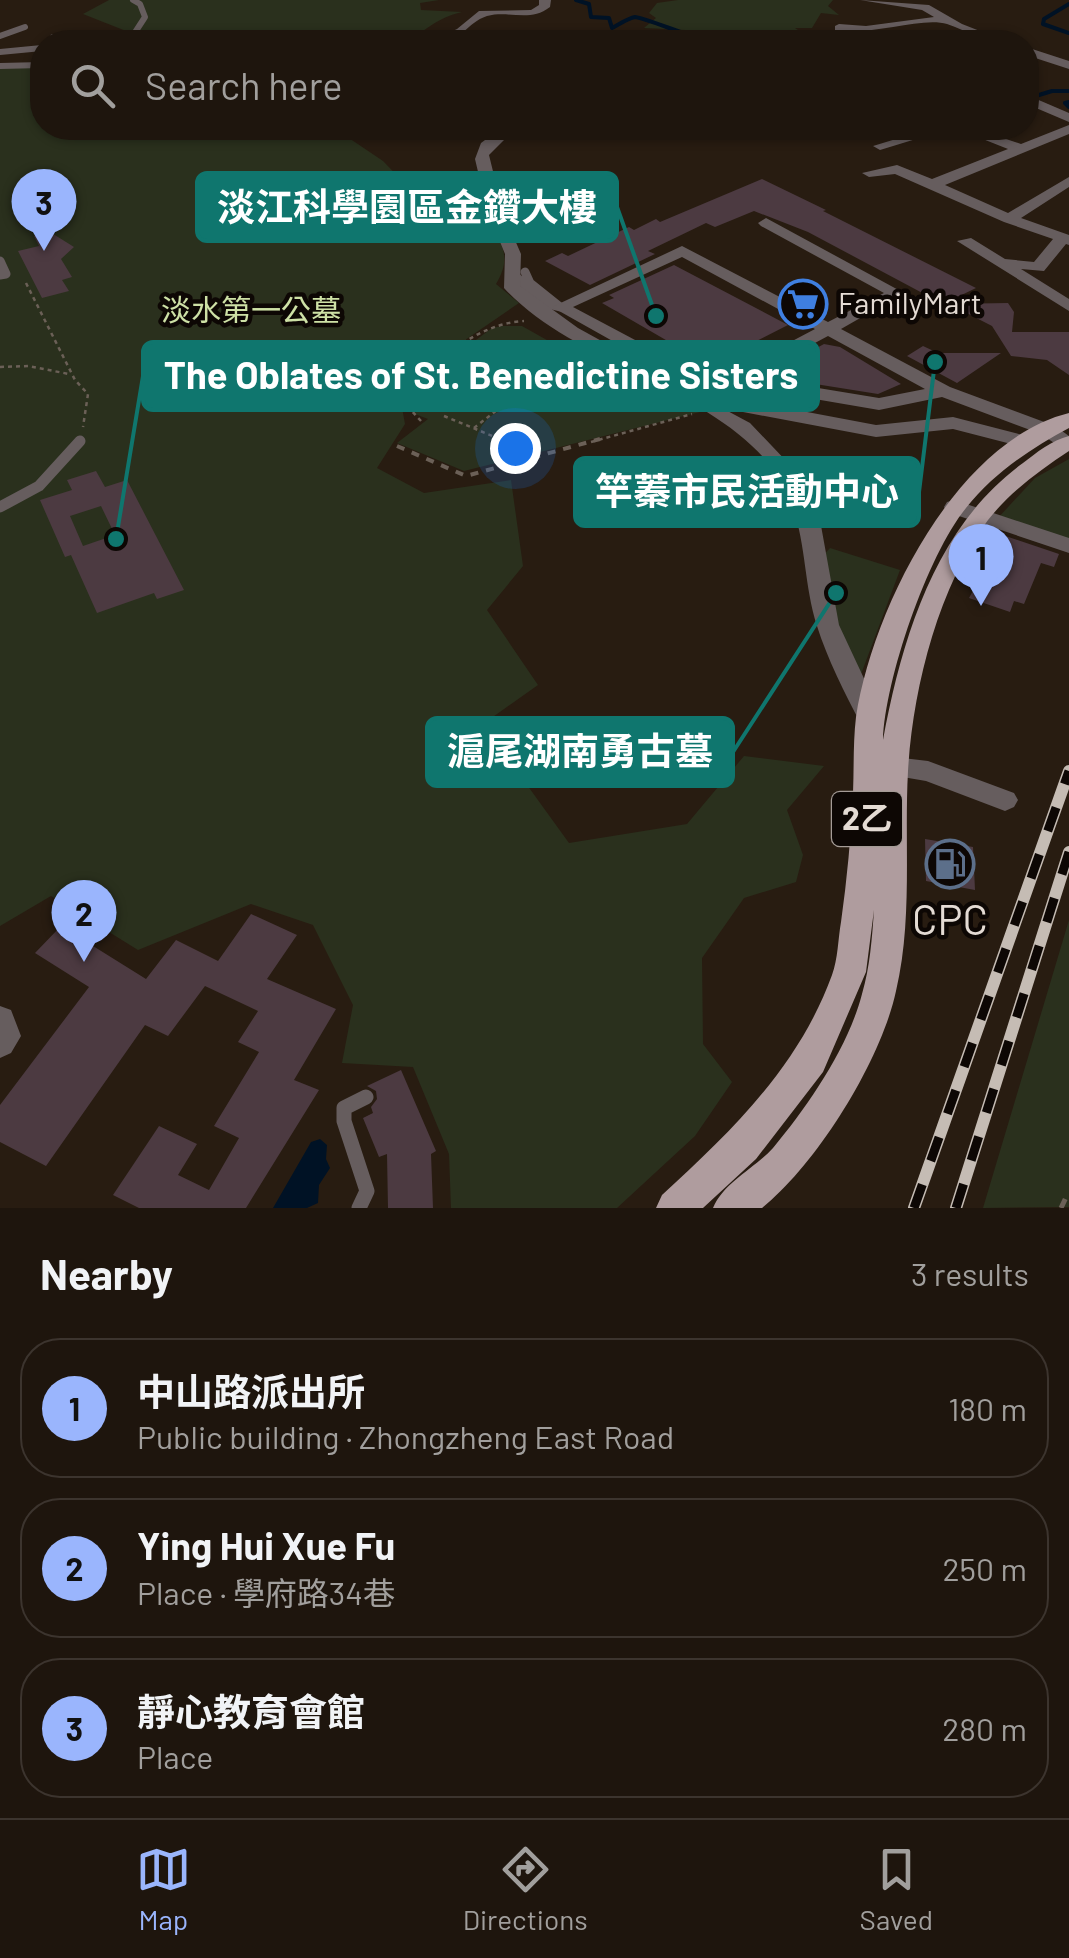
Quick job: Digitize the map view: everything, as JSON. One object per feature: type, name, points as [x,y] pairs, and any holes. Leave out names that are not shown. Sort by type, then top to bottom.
[{"type":"main road","name":"2乙","points":[[732,1208],[784,1163],[835,1088],[880,995],[892,887],[894,767],[909,675],[967,512],[988,471],[1056,435]]},
{"type":"main road","name":"2乙","points":[[676,1208],[744,1146],[811,1060],[850,972],[865,862],[870,718],[889,646],[925,556],[967,512]]},
{"type":"street","points":[[462,30],[483,13],[501,6],[533,12],[544,7],[545,0]]},
{"type":"street","points":[[866,0],[925,7],[974,30]]},
{"type":"street","points":[[862,30],[950,20]]},
{"type":"street","points":[[839,28],[850,30]]},
{"type":"street","points":[[1039,55],[1069,65]]},
{"type":"street","points":[[1039,104],[1069,118]]},
{"type":"street","points":[[934,184],[1069,129]]},
{"type":"street","points":[[1039,135],[1069,148]]},
{"type":"street","points":[[496,140],[482,152],[482,166],[490,182],[488,195],[496,222],[513,251],[518,272],[512,288],[572,332],[650,378],[708,403],[743,427],[783,469],[810,520],[828,625],[870,718]]},
{"type":"street","points":[[880,146],[897,140]]},
{"type":"street","points":[[995,140],[1023,150]]},
{"type":"street","points":[[869,173],[898,169],[1009,219],[1065,239],[1038,268],[995,258]]},
{"type":"street","points":[[1009,219],[1069,181]]},
{"type":"street","points":[[496,214],[594,202],[599,204],[609,230]]},
{"type":"street","points":[[732,380],[896,292],[766,223]]},
{"type":"street","points":[[965,242],[1069,306]]},
{"type":"street","points":[[560,307],[682,251],[943,391],[1056,435]]},
{"type":"street","points":[[560,307],[679,372],[879,404],[943,391]]},
{"type":"street","points":[[708,403],[876,431],[953,422],[1056,435]]},
{"type":"street","points":[[967,512],[1069,546]]},
{"type":"street","points":[[894,767],[928,771],[1005,800]]},
{"type":"street","points":[[0,1020],[6,1036],[0,1043]]},
{"type":"lane","points":[[133,0],[140,4],[145,17],[137,30]]},
{"type":"lane","points":[[0,36],[25,27]]},
{"type":"lane","points":[[0,52],[30,49]]},
{"type":"lane","points":[[0,66],[30,65]]},
{"type":"lane","points":[[0,261],[6,274],[0,275]]},
{"type":"lane","points":[[518,272],[560,307]]},
{"type":"lane","points":[[0,507],[39,486],[80,441]]},
{"type":"lane","points":[[360,1208],[367,1191],[344,1121],[344,1108],[366,1097]]},
{"type":"path","points":[[26,283],[72,374],[88,394],[80,441]]},
{"type":"path","points":[[421,421],[412,416],[406,404],[406,388],[490,326],[507,320],[528,322]]},
{"type":"path","points":[[474,428],[502,406],[508,408],[565,392],[621,371],[606,363]]},
{"type":"path","points":[[0,367],[28,366],[72,374]]},
{"type":"path","points":[[397,446],[466,476],[708,403]]},
{"type":"path","points":[[444,416],[540,456]]},
{"type":"path","points":[[1061,1208],[1069,1191]]},
{"type":"green space","points":[[109,0],[439,0],[420,3],[421,10],[462,12],[424,30],[123,30],[83,14]]},
{"type":"green space","points":[[833,0],[828,6],[839,15],[821,13],[812,28],[795,28],[798,30],[644,28],[656,18],[649,13],[657,3]]},
{"type":"green space","name":"淡水第一公墓","points":[[30,64],[30,140],[352,140],[383,161],[415,194],[418,224],[395,231],[486,219],[503,251],[504,266],[496,284],[519,303],[398,386],[405,424],[377,468],[424,493],[511,480],[523,566],[487,610],[538,685],[483,724],[569,843],[687,824],[744,756],[824,766],[787,810],[803,855],[796,882],[744,898],[702,958],[703,1044],[732,1082],[695,1136],[617,1208],[451,1208],[449,1154],[413,1067],[342,1063],[353,1005],[313,925],[251,904],[138,950],[51,896],[0,926],[0,65]]},
{"type":"green space","points":[[522,326],[655,398],[681,397],[708,410],[464,471],[397,443],[428,419],[415,414],[410,396],[414,386],[492,328]]},
{"type":"green space","points":[[1069,459],[1069,544],[997,519],[1035,478]]},
{"type":"green space","points":[[830,548],[900,570],[860,677],[834,626],[822,557]]},
{"type":"green space","points":[[1069,920],[1069,1207],[983,1208]]},
{"type":"water","points":[[320,1139],[327,1145],[330,1168],[319,1185],[318,1203],[307,1208],[273,1208],[311,1142]]},
{"type":"building","points":[[762,179],[976,288],[943,304],[808,232],[754,211],[715,227],[706,223],[648,251],[655,254],[590,285],[545,261],[562,253],[568,256],[629,227],[634,230],[656,219],[660,222]]},
{"type":"building","points":[[50,232],[74,247],[61,259],[72,277],[62,280],[69,291],[42,298],[18,251],[39,246],[34,236]]},
{"type":"building","points":[[674,265],[788,325],[709,365],[602,303],[614,298],[609,295]]},
{"type":"building","points":[[1008,303],[1014,312],[1012,332],[1069,332],[1069,375],[1047,360],[1011,356],[992,326],[949,304]]},
{"type":"building","points":[[824,344],[840,347],[901,384],[878,394],[765,376]]},
{"type":"building","points":[[923,346],[938,353],[1001,353],[957,383],[907,356]]},
{"type":"building","points":[[96,471],[105,487],[127,480],[184,590],[157,599],[154,593],[97,613],[71,555],[65,557],[40,500],[72,490],[67,480]],"holes":[[[101,506],[115,535],[83,546],[70,516]]]},
{"type":"building","points":[[988,530],[1059,554],[1054,567],[1041,563],[1024,604],[1014,601],[1010,612],[969,598],[977,583],[970,580]]},
{"type":"building","name":"CPC","points":[[925,839],[973,847],[975,890],[926,881]]},
{"type":"building","points":[[251,914],[297,935],[267,979],[336,1009],[294,1080],[319,1090],[246,1208],[139,1208],[113,1195],[159,1126],[197,1144],[178,1175],[209,1190],[239,1138],[214,1126],[259,1052],[238,1042],[258,1011],[205,986],[168,1036],[145,1025],[46,1166],[0,1142],[0,1105],[89,987],[35,953],[61,926],[146,979],[176,940],[218,961]]},
{"type":"building","points":[[401,1070],[436,1151],[431,1154],[433,1208],[388,1208],[387,1154],[379,1157],[363,1118],[373,1113],[371,1107],[377,1099],[376,1091],[367,1086]]},
{"type":"waterway","points":[[576,0],[589,4],[591,17],[609,18],[612,28],[635,17],[674,30]]},
{"type":"waterway","points":[[1069,4],[1044,19],[1043,24],[1069,33]]},
{"type":"waterway","points":[[1039,95],[1069,91]]},
{"type":"waterway","points":[[1069,102],[1065,103],[1069,107]]},
{"type":"railway","points":[[914,1208],[1069,771]]},
{"type":"railway","points":[[956,1208],[1069,852]]},
{"type":"place","name":"靜心教育會館","points":[[44,251]]},
{"type":"place","name":"FamilyMart","points":[[803,304]]},
{"type":"place","name":"淡江科學園區金鑽大樓","points":[[656,316]]},
{"type":"place","name":"竿蓁市民活動中心","points":[[935,362]]},
{"type":"place","name":"The Oblates of St. Benedictine Sisters","points":[[116,539]]},
{"type":"place","name":"滬尾湖南勇古墓","points":[[836,593]]},
{"type":"place","name":"中山路派出所","points":[[981,606]]},
{"type":"place","name":"CPC","points":[[950,864]]},
{"type":"place","name":"Ying Hui Xue Fu","points":[[84,962]]}]
